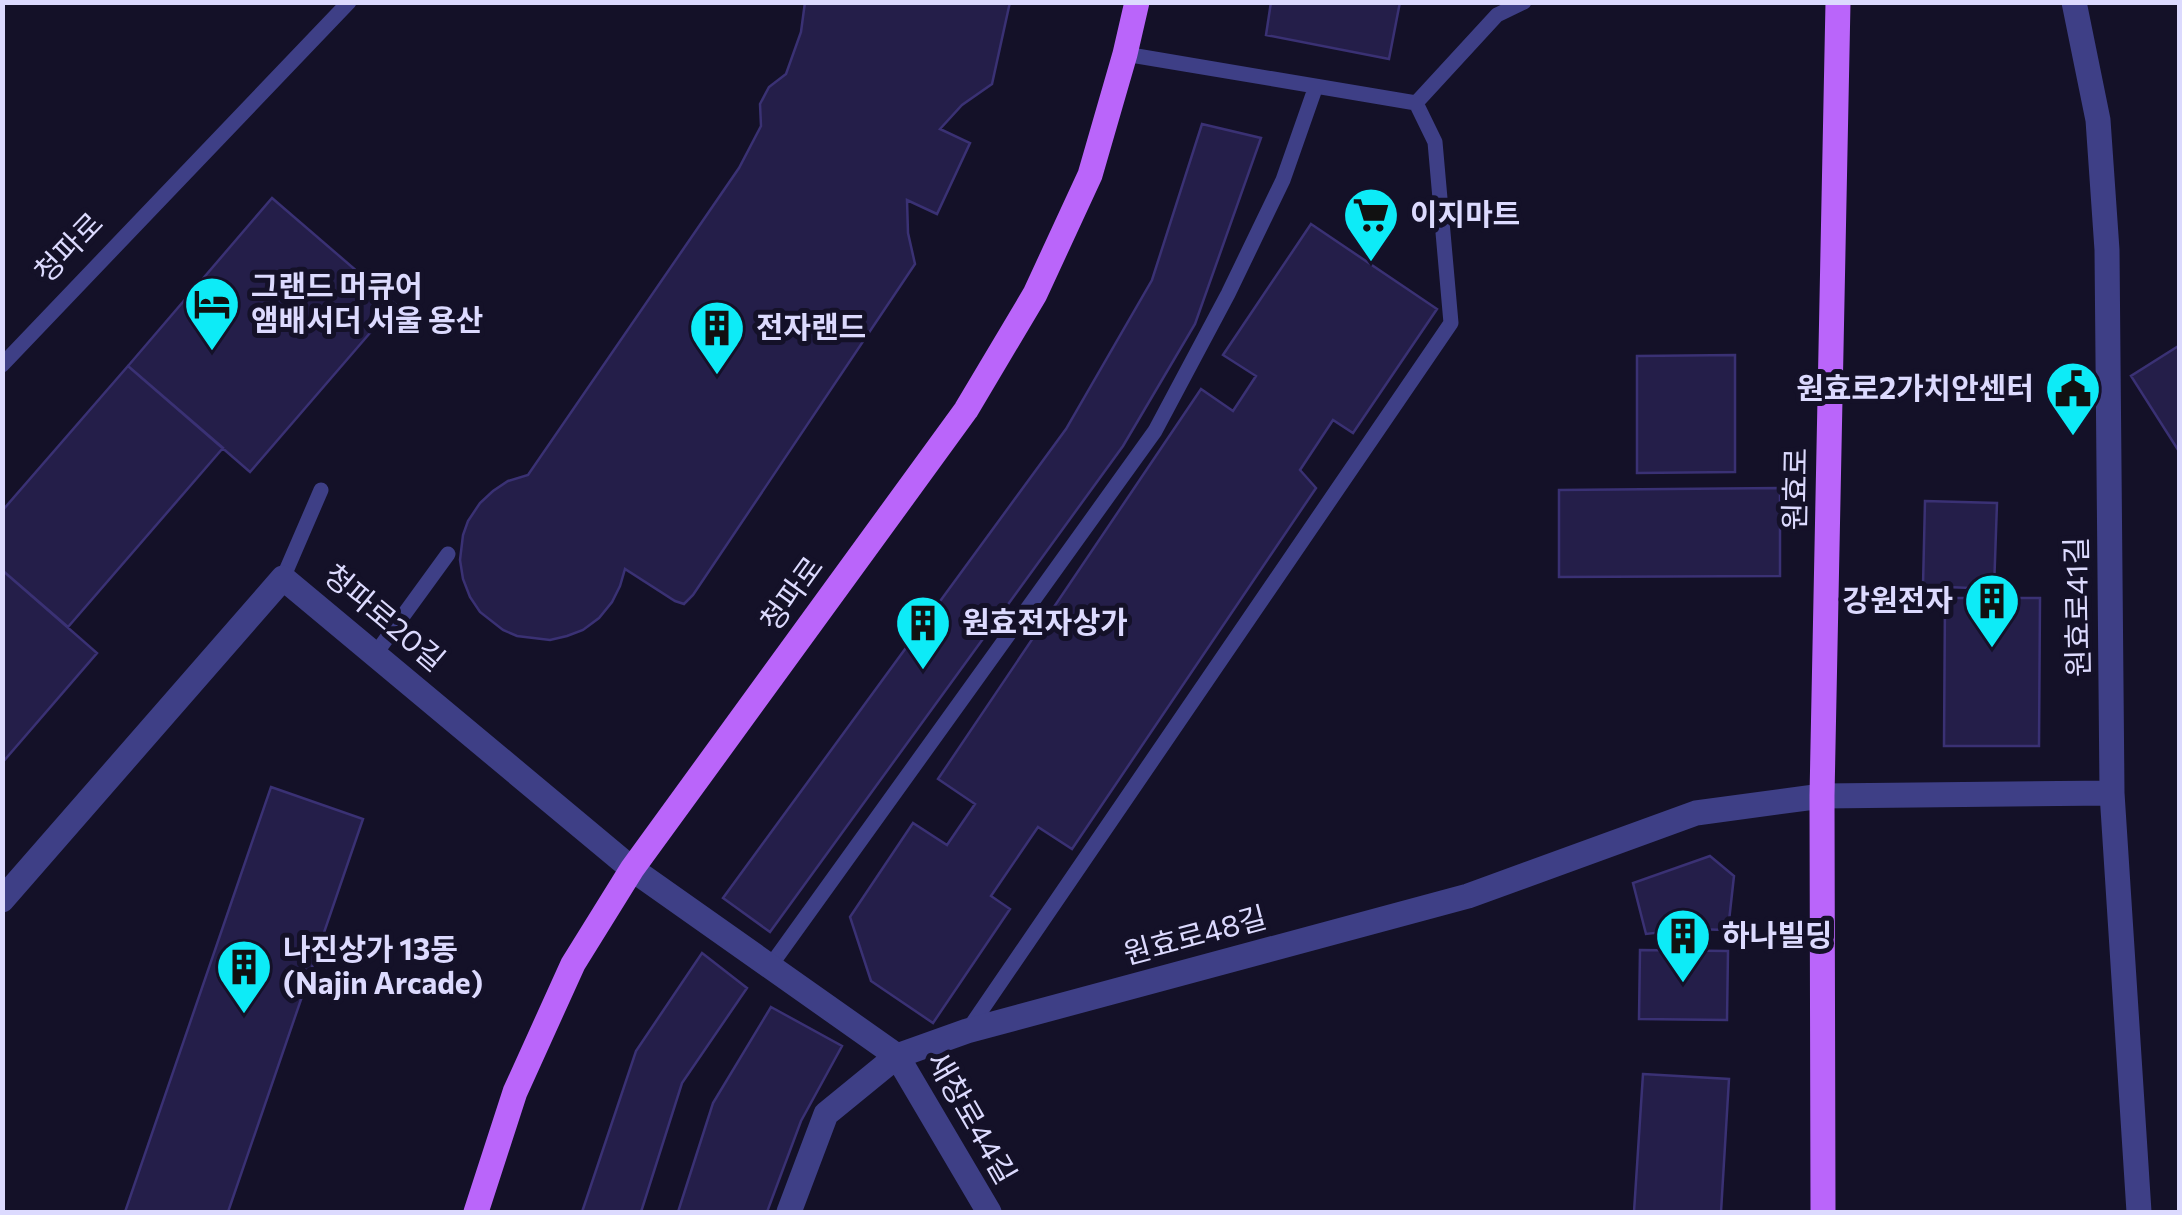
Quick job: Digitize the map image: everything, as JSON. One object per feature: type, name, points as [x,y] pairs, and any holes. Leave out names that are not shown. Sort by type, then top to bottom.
[{"type":"main road","name":"청파로","points":[[476,1212],[515,1092],[574,964],[632,869],[966,410],[1035,294],[1090,175],[1126,54],[1137,2]]},
{"type":"main road","name":"원효로","points":[[1823,1212],[1822,796],[1838,2]]},
{"type":"street","name":"원효로41길","points":[[2074,2],[2098,120],[2106,250],[2112,794],[2139,1212]]},
{"type":"street","name":"청파로20길","points":[[2,900],[283,578],[632,869]]},
{"type":"street","points":[[1822,796],[2112,794]]},
{"type":"street","name":"원효로48길","points":[[790,1212],[826,1114],[898,1056],[967,1031],[1468,896],[1696,813],[1822,796]]},
{"type":"street","points":[[632,869],[898,1056]]},
{"type":"street","name":"새창로44길","points":[[898,1056],[989,1212]]},
{"type":"lane","name":"청파로","points":[[2,365],[348,2]]},
{"type":"lane","points":[[1416,103],[1497,15],[1524,2]]},
{"type":"lane","points":[[1126,54],[1416,103]]},
{"type":"lane","points":[[771,965],[1155,431],[1283,180],[1316,86]]},
{"type":"lane","points":[[967,1031],[1451,322],[1435,142],[1416,103]]},
{"type":"lane","points":[[283,578],[321,490]]},
{"type":"lane","points":[[376,653],[448,554]]},
{"type":"building","name":"전자랜드","points":[[805,2],[1010,2],[992,84],[962,105],[940,129],[970,143],[937,214],[907,200],[908,233],[915,264],[684,604],[625,569],[612,602],[583,630],[550,640],[503,630],[480,612],[463,579],[460,560],[468,521],[493,491],[528,475],[739,168],[761,126],[760,104],[769,87],[786,74],[801,32]]},
{"type":"building","points":[[1271,2],[1400,2],[1389,59],[1266,35]]},
{"type":"building","name":"원효전자상가","points":[[1202,124],[1261,138],[1195,324],[1123,446],[770,932],[723,898],[1066,429],[1152,280]]},
{"type":"building","points":[[272,198],[395,304],[250,472],[128,366]]},
{"type":"building","points":[[1311,224],[1437,309],[1353,433],[1333,420],[1300,470],[1316,488],[1072,849],[1038,827],[991,896],[1010,909],[933,1023],[871,981],[850,917],[913,823],[947,845],[975,804],[938,779],[1201,389],[1233,411],[1256,376],[1223,355]]},
{"type":"building","points":[[2180,345],[2180,453],[2131,376]]},
{"type":"building","points":[[1735,355],[1735,472],[1637,473],[1637,356]]},
{"type":"building","points":[[128,366],[223,448],[68,627],[2,570],[2,511]]},
{"type":"building","points":[[1780,488],[1780,576],[1559,577],[1559,490]]},
{"type":"building","points":[[1925,501],[1997,503],[1994,589],[1923,586]]},
{"type":"building","points":[[2,570],[97,653],[2,763]]},
{"type":"building","name":"강원전자","points":[[1945,598],[2040,598],[2039,746],[1944,746]]},
{"type":"building","name":"나진상가 13동 (Najin Arcade)","points":[[271,787],[363,819],[228,1212],[125,1212]]},
{"type":"building","points":[[1710,856],[1734,876],[1728,930],[1646,934],[1633,883]]},
{"type":"building","name":"하나빌딩","points":[[1640,950],[1728,951],[1727,1020],[1639,1019]]},
{"type":"building","points":[[702,953],[747,988],[682,1083],[641,1212],[582,1212],[636,1051]]},
{"type":"building","points":[[771,1007],[842,1046],[801,1121],[767,1212],[678,1212],[713,1103]]},
{"type":"building","points":[[1643,1074],[1729,1079],[1721,1212],[1634,1212]]},
{"type":"place","name":"이지마트","points":[[1371,264]]},
{"type":"place","name":"그랜드 머큐어 앰배서더 서울 용산","points":[[212,353]]},
{"type":"place","name":"전자랜드","points":[[717,377]]},
{"type":"place","name":"원효로2가치안센터","points":[[2073,438]]},
{"type":"place","name":"강원전자","points":[[1992,650]]},
{"type":"place","name":"원효전자상가","points":[[923,672]]},
{"type":"place","name":"하나빌딩","points":[[1683,985]]},
{"type":"place","name":"나진상가 13동 (Najin Arcade)","points":[[244,1016]]}]
